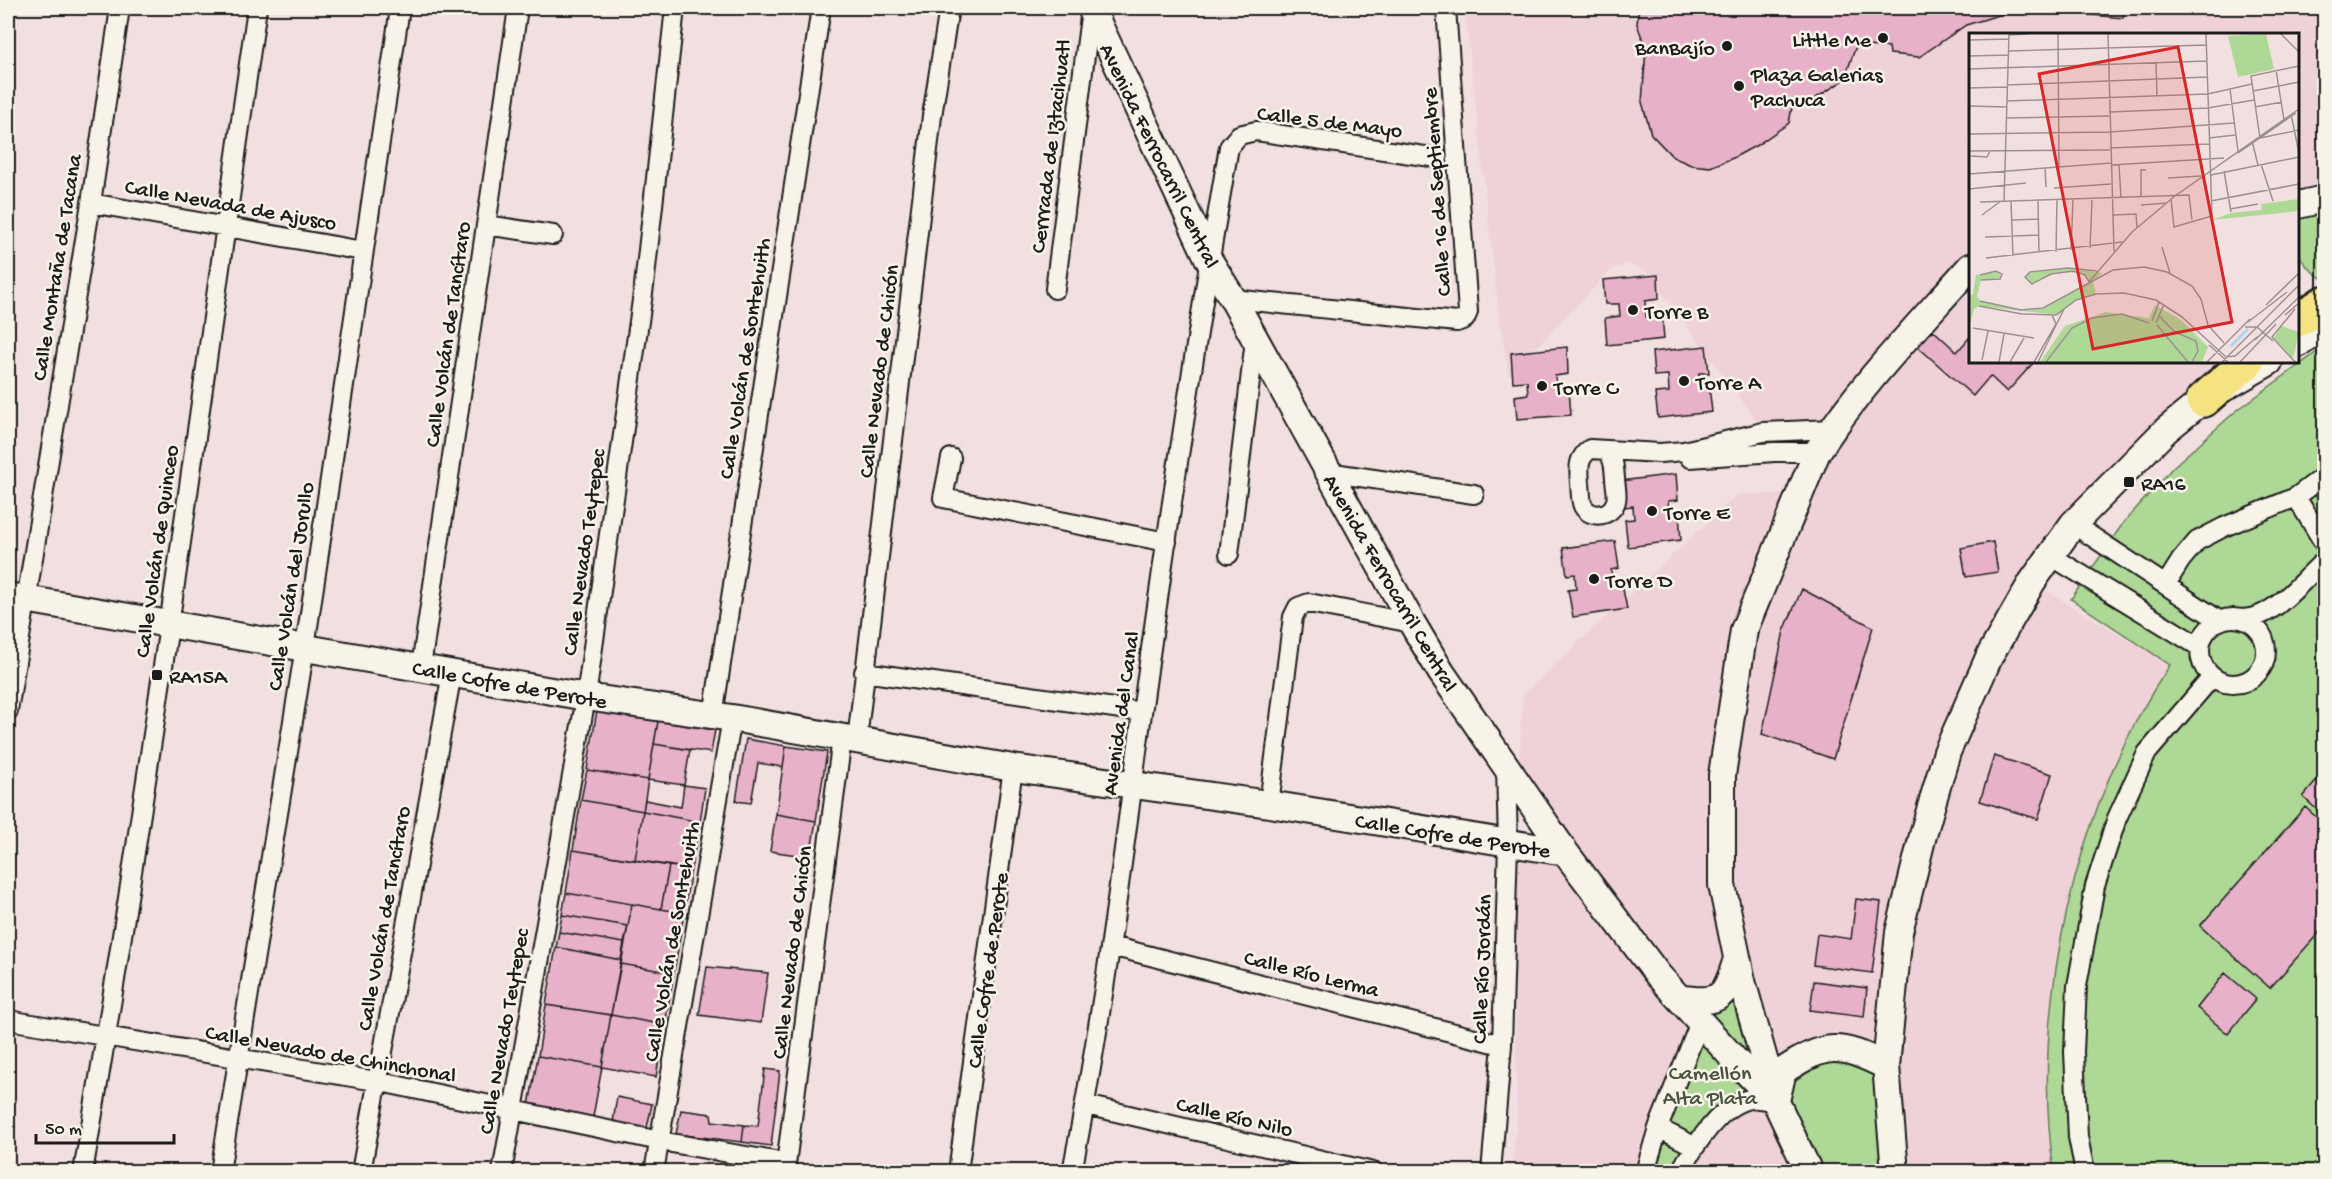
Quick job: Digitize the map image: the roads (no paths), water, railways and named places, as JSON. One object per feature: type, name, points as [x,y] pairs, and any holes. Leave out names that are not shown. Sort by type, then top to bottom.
[{"type":"highway","points":[[2299,319],[2325,303]]},
{"type":"highway","points":[[2203,400],[2246,363]]},
{"type":"street","name":"Calle Montaña de Tacana","points":[[8,711],[16,598],[91,203],[120,8]]},
{"type":"street","name":"Calle Volcán de Quinceo","points":[[83,1172],[106,1037],[169,623],[257,8]]},
{"type":"street","name":"Calle Volcán del Jorullo","points":[[220,1172],[305,647],[400,8]]},
{"type":"street","name":"Calle Volcán de Tancítaro","points":[[421,667],[518,8]]},
{"type":"street","name":"Calle Nevado Teytepec","points":[[501,1172],[586,697],[644,286],[675,8]]},
{"type":"street","name":"Calle Volcán de Sontehuith","points":[[654,1172],[723,717],[820,8]]},
{"type":"street","name":"Calle Nevado de Chicón","points":[[786,1167],[850,739],[864,672],[932,116],[949,8]]},
{"type":"street","name":"Avenida Ferrocarril Central","points":[[1091,8],[1209,260],[1441,672],[1565,852],[1658,975],[1776,1102]]},
{"type":"street","name":"Cerrrada de Iztacihuatl","points":[[1055,289],[1091,8]]},
{"type":"street","name":"Calle 16 de Septiembre","points":[[1233,299],[1457,322],[1465,319],[1468,312],[1446,8]]},
{"type":"street","name":"Calle 5 de Mayo","points":[[1209,260],[1228,147],[1239,135],[1256,131],[1438,158]]},
{"type":"street","points":[[2299,205],[2325,199]]},
{"type":"street","name":"Calle Nevada de Ajusco","points":[[91,203],[363,251]]},
{"type":"street","points":[[486,225],[553,235]]},
{"type":"street","name":"Avenida del Canal","points":[[1072,1172],[1086,1105],[1110,946],[1209,260]]},
{"type":"street","points":[[1809,1172],[1776,1102],[1737,959],[1722,885],[1722,775],[1744,630],[1817,452],[1832,429],[1888,359],[1969,269]]},
{"type":"street","points":[[2299,343],[2325,328]]},
{"type":"street","points":[[1230,554],[1255,340]]},
{"type":"street","points":[[1895,1172],[1886,1066],[1899,932],[1923,831],[1947,752],[1990,655],[2032,582],[2073,524],[2165,431],[2203,400],[2267,363]]},
{"type":"street","points":[[1817,452],[1610,458],[1684,451],[1763,432],[1832,429]]},
{"type":"street","points":[[951,458],[943,498],[1167,542]]},
{"type":"street","points":[[1327,472],[1474,494]]},
{"type":"street","points":[[2166,584],[2181,560],[2197,541],[2224,527],[2296,497],[2325,476]]},
{"type":"street","points":[[2296,497],[2325,543]]},
{"type":"street","points":[[2073,524],[2220,621]]},
{"type":"street","points":[[2051,556],[2200,647]]},
{"type":"street","points":[[2242,619],[2252,624],[2260,632],[2265,645],[2264,663],[2251,679],[2231,684],[2221,682],[2205,669],[2200,658],[2200,647],[2210,627],[2231,618],[2252,619],[2268,612],[2325,561]]},
{"type":"street","name":"Calle Cofre de Perote","points":[[16,598],[1013,768],[1269,804],[1565,852]]},
{"type":"street","points":[[1269,804],[1293,616],[1298,607],[1309,603],[1412,623]]},
{"type":"street","points":[[864,672],[1142,712]]},
{"type":"street","name":"Calle Volcán de Tancítaro","points":[[360,1172],[452,673]]},
{"type":"street","points":[[2085,1172],[2078,1137],[2074,1052],[2077,986],[2095,886],[2117,818],[2146,753],[2212,677]]},
{"type":"street","name":"Calle Río Jordán","points":[[1491,1172],[1502,1045],[1508,844],[1506,767]]},
{"type":"street","name":"Calle Cofre de Perote","points":[[958,1172],[1013,768]]},
{"type":"street","name":"Calle Río Lerma","points":[[1110,946],[1502,1045]]},
{"type":"street","points":[[1679,998],[1704,1000],[1718,998],[1728,988],[1737,959]]},
{"type":"street","name":"Calle Nevado de Chinchonal","points":[[8,1020],[376,1082],[786,1167]]},
{"type":"street","points":[[1645,1172],[1658,1128],[1700,1022]]},
{"type":"street","points":[[1776,1102],[1783,1071],[1808,1054],[1824,1049],[1839,1048],[1860,1053],[1886,1066]]},
{"type":"street","points":[[1680,1172],[1694,1146],[1732,1107],[1752,1099],[1776,1102]]},
{"type":"street","name":"Calle Río Nilo","points":[[1086,1105],[1373,1172]]},
{"type":"street","points":[[1658,1128],[1694,1146]]},
{"type":"place","name":"Little Me","points":[[1883,38]]},
{"type":"place","name":"BanBajío","points":[[1727,46]]},
{"type":"place","name":"Plaza Galerias Pachuca","points":[[1739,86]]},
{"type":"place","name":"Torre B","points":[[1633,310]]},
{"type":"place","name":"Torre A","points":[[1684,381]]},
{"type":"place","name":"Torre C","points":[[1542,386]]},
{"type":"place","name":"RA16","points":[[2129,482]]},
{"type":"place","name":"Torre E","points":[[1652,511]]},
{"type":"place","name":"Torre D","points":[[1594,579]]},
{"type":"place","name":"RA15A","points":[[157,675]]},
{"type":"park label","name":"Camellón Alta Plata","points":[[1710,1084]]}]
